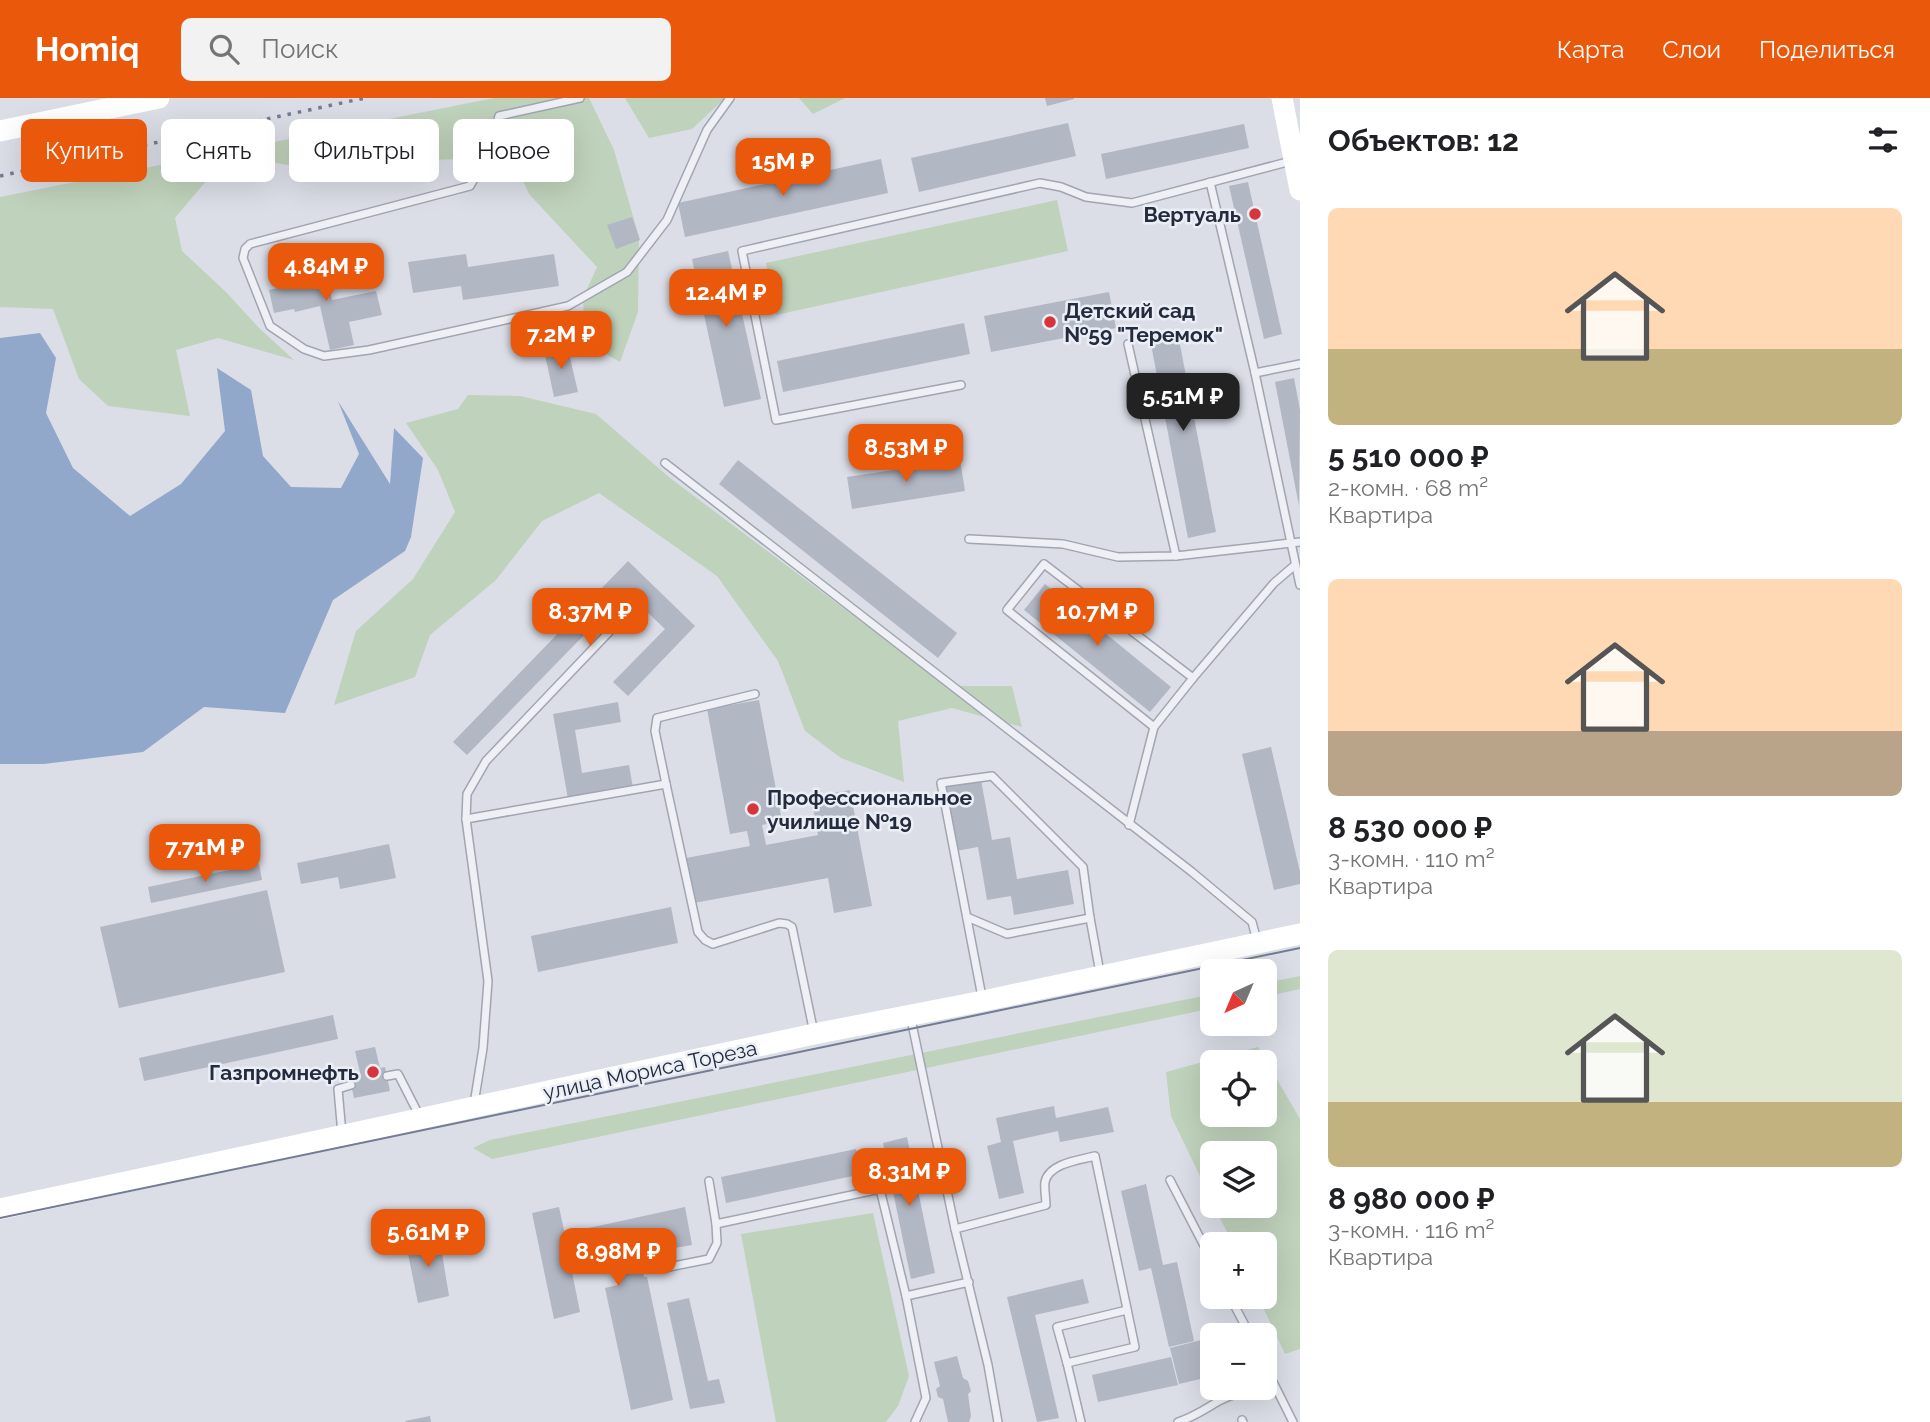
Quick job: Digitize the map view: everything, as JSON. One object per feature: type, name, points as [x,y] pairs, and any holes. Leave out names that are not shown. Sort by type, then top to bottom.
[{"type":"street","points":[[0,131],[159,98]]},
{"type":"street","points":[[1282,98],[1300,190]]},
{"type":"street","name":"улица Мориса Тореза","points":[[0,1209],[814,1034],[1300,934]]},
{"type":"lane","points":[[580,98],[499,116],[489,152],[470,186],[250,244],[245,249],[243,258],[270,326],[304,349],[324,356],[369,350],[568,306],[627,272],[667,220],[707,130],[730,98]]},
{"type":"lane","points":[[961,385],[775,420],[742,251],[1040,183],[1061,187],[1086,197],[1132,203],[1295,160]]},
{"type":"lane","points":[[1210,182],[1296,543],[1295,565],[1300,586]]},
{"type":"lane","points":[[1128,344],[1176,556]]},
{"type":"lane","points":[[1255,373],[1300,365]]},
{"type":"lane","points":[[665,463],[1192,872],[1252,922],[1257,943]]},
{"type":"lane","points":[[969,539],[1063,544],[1118,557],[1176,556],[1296,543]]},
{"type":"lane","points":[[1154,727],[1007,610],[1044,564],[1193,678]]},
{"type":"lane","points":[[1129,825],[1154,727],[1274,583],[1295,565]]},
{"type":"lane","points":[[473,1108],[483,1048],[488,981],[466,819],[467,794],[486,761],[506,738],[630,610]]},
{"type":"lane","points":[[755,694],[657,718],[655,731],[698,932],[713,944],[779,923],[792,927],[814,1034]]},
{"type":"lane","points":[[983,1001],[941,783],[992,776],[1083,867],[1101,977]]},
{"type":"lane","points":[[466,819],[666,784]]},
{"type":"lane","points":[[967,917],[1007,933],[1090,918]]},
{"type":"lane","points":[[910,1015],[998,1422]]},
{"type":"lane","points":[[387,1076],[398,1074],[421,1118]]},
{"type":"lane","points":[[342,1136],[338,1089],[351,1085]]},
{"type":"lane","points":[[955,1229],[1046,1205],[1045,1180],[1051,1171],[1062,1165],[1095,1156],[1135,1346],[1067,1363]]},
{"type":"lane","points":[[1170,1180],[1200,1238]]},
{"type":"lane","points":[[664,1268],[709,1259],[717,1243],[709,1181]]},
{"type":"lane","points":[[716,1224],[880,1189],[906,1296],[926,1398],[915,1422]]},
{"type":"lane","points":[[906,1296],[969,1282]]},
{"type":"lane","points":[[1081,1422],[1057,1327],[1127,1311]]},
{"type":"lane","points":[[1277,1389],[1293,1422]]},
{"type":"lane","points":[[1178,1422],[1203,1413],[1222,1400]]},
{"type":"green space","points":[[494,98],[589,98],[614,150],[639,237],[638,312],[620,362],[585,342],[583,298],[597,267],[529,194],[524,182],[574,182],[574,119],[453,119],[453,159],[439,160],[439,119],[389,119]]},
{"type":"green space","points":[[625,98],[725,98],[692,129],[649,138]]},
{"type":"green space","points":[[799,98],[845,98],[813,114]]},
{"type":"green space","points":[[289,139],[289,165],[275,163],[275,142]]},
{"type":"green space","points":[[161,165],[161,182],[205,182],[175,218],[182,251],[294,360],[218,338],[176,350],[190,416],[108,406],[79,379],[53,309],[0,307],[0,197],[75,182],[147,182],[147,168]]},
{"type":"green space","points":[[1057,200],[1068,251],[776,315],[766,263]]},
{"type":"green space","points":[[468,395],[520,396],[596,414],[670,478],[947,686],[1012,686],[1022,727],[952,708],[898,721],[904,782],[841,758],[805,731],[778,661],[717,576],[599,493],[542,521],[496,580],[430,635],[415,677],[334,705],[356,631],[413,579],[455,512],[438,470],[406,423],[458,409]]},
{"type":"green space","points":[[1300,976],[1300,989],[1278,994],[1278,980]]},
{"type":"green space","points":[[1200,997],[1200,1011],[492,1159],[473,1148],[490,1140]]},
{"type":"green space","points":[[1200,1063],[1200,1127],[1277,1127],[1277,1080],[1300,1119],[1300,1349],[1285,1354],[1277,1337],[1277,1323],[1270,1323],[1264,1309],[1277,1309],[1277,1232],[1227,1232],[1220,1218],[1277,1218],[1277,1141],[1200,1141],[1200,1176],[1171,1116],[1166,1072]]},
{"type":"green space","points":[[873,1213],[909,1376],[898,1406],[886,1422],[776,1422],[741,1234]]},
{"type":"water","points":[[40,333],[56,358],[46,413],[73,468],[130,516],[181,484],[225,431],[217,368],[251,390],[263,456],[291,487],[341,488],[359,454],[338,401],[390,484],[394,428],[423,458],[411,537],[405,551],[333,600],[285,713],[204,707],[143,752],[44,764],[0,764],[0,338]]},
{"type":"building","points":[[1045,98],[1074,98],[1074,99],[1047,106]]},
{"type":"building","points":[[1068,123],[1076,156],[919,192],[911,158]]},
{"type":"building","points":[[1244,124],[1249,148],[1106,179],[1101,154]]},
{"type":"building","points":[[881,159],[888,193],[685,237],[678,203]]},
{"type":"building","points":[[1248,182],[1282,334],[1264,339],[1229,186]]},
{"type":"building","points":[[632,217],[640,240],[616,249],[607,225]]},
{"type":"building","points":[[728,251],[761,399],[724,407],[692,259]]},
{"type":"building","points":[[466,254],[468,267],[554,254],[559,286],[463,300],[461,286],[413,293],[408,262]]},
{"type":"building","points":[[321,255],[332,300],[376,291],[382,315],[349,322],[354,345],[330,350],[320,306],[295,312],[294,309],[274,313],[269,290],[304,282],[299,260]]},
{"type":"building","name":"Детский сад №59 \"Теремок\"","points":[[1109,292],[1116,328],[991,352],[984,316]]},
{"type":"building","points":[[964,323],[970,354],[783,392],[777,361]]},
{"type":"building","points":[[1177,329],[1216,532],[1188,538],[1149,334]]},
{"type":"building","points":[[567,345],[578,392],[554,397],[544,350]]},
{"type":"building","points":[[1294,378],[1300,410],[1299,506],[1275,382]]},
{"type":"building","points":[[738,460],[957,633],[938,658],[719,484]]},
{"type":"building","points":[[960,460],[965,491],[852,509],[847,477]]},
{"type":"building","points":[[628,561],[695,626],[628,696],[613,682],[665,629],[626,592],[467,755],[453,742]]},
{"type":"building","points":[[1045,584],[1171,687],[1150,712],[1024,610]]},
{"type":"building","name":"Профессиональное училище №19","points":[[759,700],[782,821],[762,825],[766,845],[818,835],[811,797],[850,790],[872,906],[834,913],[828,878],[694,903],[686,858],[750,846],[747,831],[730,834],[707,709]]},
{"type":"building","points":[[618,702],[621,722],[575,730],[582,773],[629,765],[633,788],[568,799],[553,714]]},
{"type":"building","points":[[1271,747],[1300,872],[1300,884],[1274,890],[1242,754]]},
{"type":"building","points":[[981,780],[992,840],[1010,837],[1017,879],[1068,870],[1074,904],[1014,915],[1011,896],[987,900],[978,847],[956,851],[945,786]]},
{"type":"building","points":[[389,844],[396,878],[340,889],[338,877],[301,884],[297,863]]},
{"type":"building","points":[[259,864],[262,880],[151,903],[148,887]]},
{"type":"building","points":[[267,890],[285,972],[119,1008],[100,927]]},
{"type":"building","points":[[671,907],[678,943],[538,972],[531,936]]},
{"type":"building","points":[[333,1015],[338,1039],[144,1081],[139,1058]]},
{"type":"building","name":"Газпромнефть","points":[[375,1047],[380,1068],[385,1067],[390,1091],[354,1098],[350,1080],[361,1077],[355,1051]]},
{"type":"building","points":[[1054,1106],[1056,1118],[1108,1107],[1114,1132],[1060,1142],[1058,1131],[1013,1141],[1024,1193],[999,1199],[987,1146],[1001,1142],[996,1118]]},
{"type":"building","points":[[907,1137],[935,1273],[911,1279],[883,1143]]},
{"type":"building","points":[[856,1149],[862,1174],[726,1203],[721,1177]]},
{"type":"building","points":[[1146,1184],[1163,1265],[1177,1262],[1194,1341],[1169,1347],[1151,1268],[1139,1271],[1121,1191]]},
{"type":"building","points":[[559,1207],[569,1253],[581,1251],[575,1231],[685,1207],[692,1245],[640,1254],[673,1400],[631,1410],[605,1288],[618,1285],[613,1263],[572,1272],[580,1312],[554,1319],[532,1213]]},
{"type":"building","points":[[439,1235],[449,1296],[418,1303],[406,1244]]},
{"type":"building","points":[[1083,1279],[1089,1303],[1035,1315],[1059,1418],[1037,1422],[1007,1297]]},
{"type":"building","points":[[689,1298],[708,1381],[719,1379],[725,1403],[690,1409],[667,1303]]},
{"type":"building","points":[[1200,1340],[1200,1379],[1179,1384],[1170,1348]]},
{"type":"building","points":[[957,1356],[963,1378],[968,1381],[971,1391],[968,1394],[971,1416],[969,1422],[948,1422],[943,1399],[938,1397],[936,1389],[940,1386],[934,1362]]},
{"type":"building","points":[[1171,1357],[1178,1385],[1098,1402],[1092,1375]]},
{"type":"building","points":[[430,1416],[431,1422],[405,1421]]},
{"type":"tram line","points":[[0,1218],[1300,948]]},
{"type":"railway","points":[[0,176],[365,98]]},
{"type":"place","name":"Вертуаль","points":[[1255,214]]},
{"type":"place","name":"Детский сад №59 \"Теремок\"","points":[[1050,322]]},
{"type":"place","name":"Профессиональное училище №19","points":[[753,809]]},
{"type":"place","name":"Газпромнефть","points":[[373,1072]]}]
